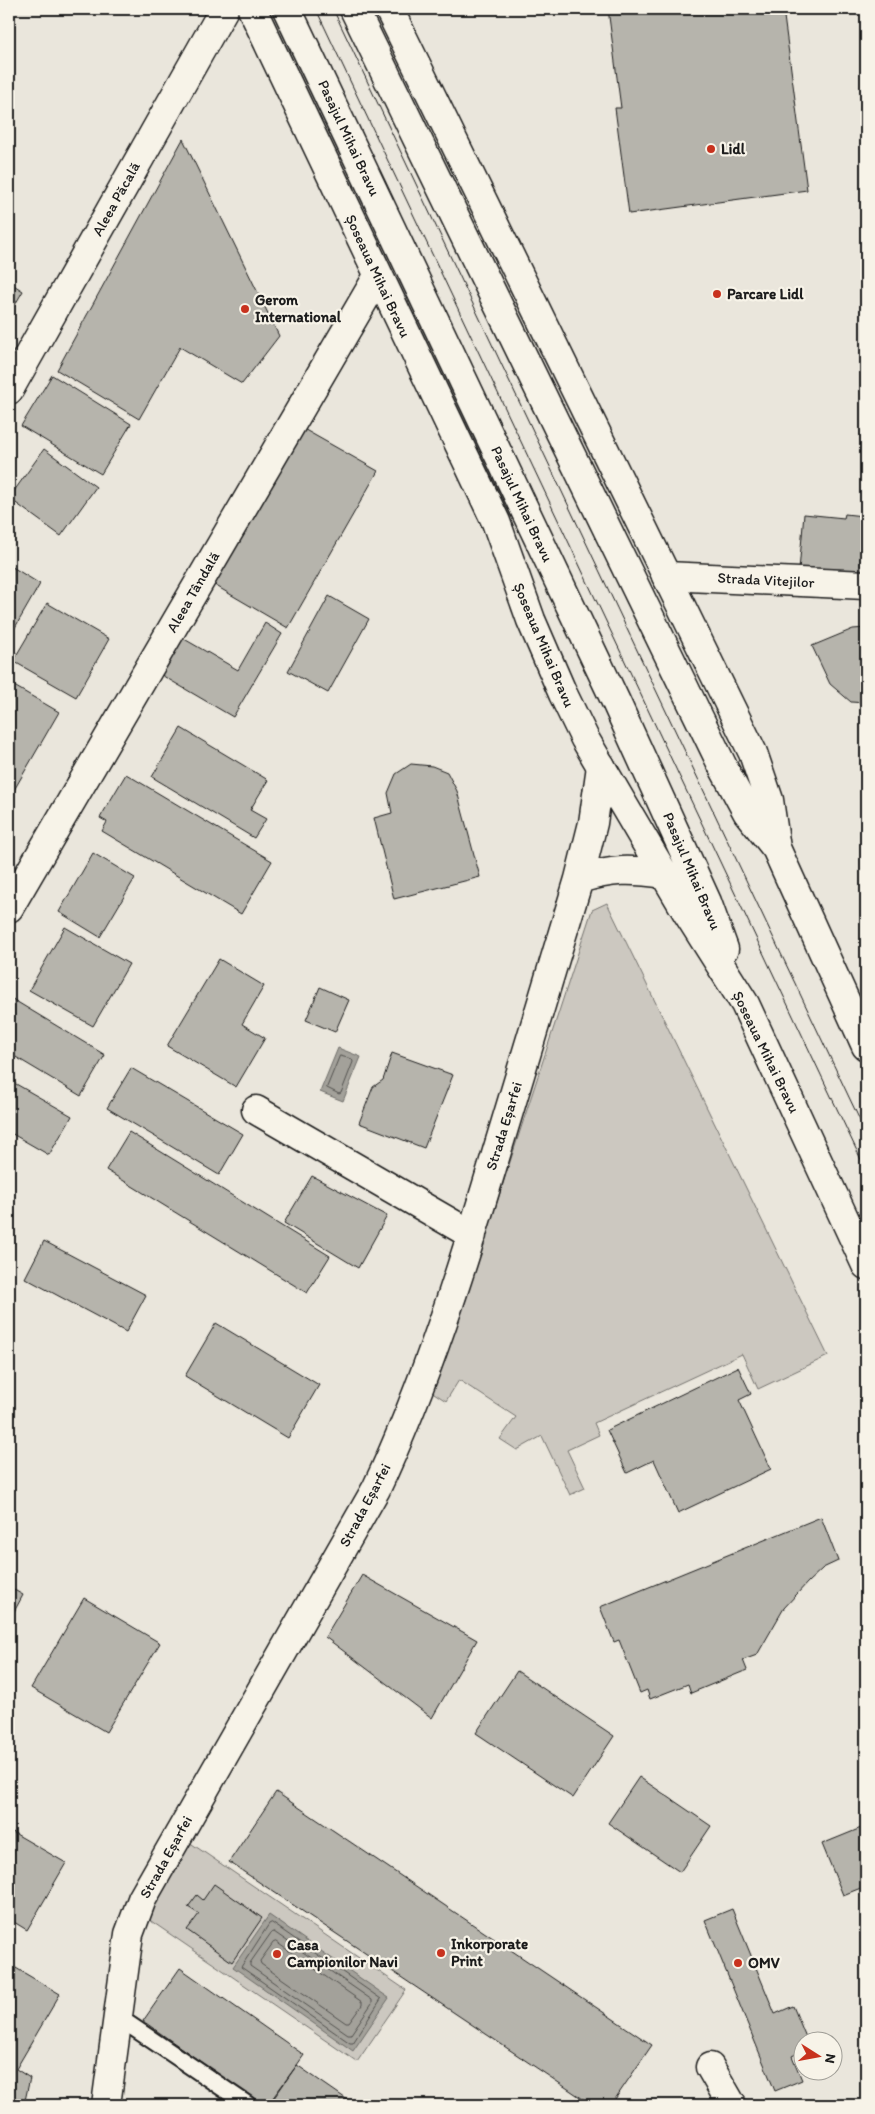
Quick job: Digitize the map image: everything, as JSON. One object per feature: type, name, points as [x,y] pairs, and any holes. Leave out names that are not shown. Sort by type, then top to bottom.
[{"type":"main road","name":"Aleea Păcală","points":[[9,390],[224,9]]},
{"type":"main road","name":"Șoseaua Mihai Bravu","points":[[252,9],[496,522],[542,646],[563,694],[601,766],[745,1004],[866,1265]]},
{"type":"main road","name":"Pasajul Mihai Bravu","points":[[287,9],[616,702],[703,894],[745,1004]]},
{"type":"main road","points":[[354,9],[675,671],[747,812],[776,848],[866,1046]]},
{"type":"main road","points":[[389,9],[753,753],[769,800],[776,848]]},
{"type":"main road","name":"Aleea Tândală","points":[[9,908],[378,276]]},
{"type":"main road","name":"Strada Vitejilor","points":[[666,576],[866,585]]},
{"type":"main road","name":"Strada Eșarfei","points":[[106,2105],[129,1934],[142,1899],[376,1489],[396,1447],[472,1235],[579,879],[593,823],[601,766]]},
{"type":"main road","points":[[579,879],[615,870],[633,869],[665,874]]},
{"type":"main road","points":[[256,1110],[472,1235]]},
{"type":"main road","points":[[710,2067],[732,2105]]},
{"type":"lane","points":[[118,2017],[248,2105]]},
{"type":"shaded area","points":[[607,903],[828,1356],[758,1389],[742,1354],[594,1423],[599,1435],[567,1450],[585,1488],[570,1495],[542,1436],[517,1450],[500,1439],[516,1417],[459,1380],[446,1401],[431,1391],[453,1337],[592,910]]},
{"type":"shaded area","name":"Casa Campionilor Navi","points":[[189,1842],[406,1990],[357,2062],[148,1919]]},
{"type":"water","points":[[338,1048],[361,1057],[343,1101],[320,1092]]},
{"type":"water","points":[[269,1915],[389,1998],[353,2051],[233,1967]]},
{"type":"building","name":"Lidl","points":[[608,9],[783,9],[807,190],[629,214],[615,108],[621,108]]},
{"type":"building","points":[[183,139],[279,336],[242,384],[180,347],[139,419],[57,370]]},
{"type":"building","points":[[9,282],[23,291],[9,315]]},
{"type":"building","points":[[52,375],[131,424],[101,474],[21,426]]},
{"type":"building","points":[[300,427],[378,471],[288,628],[211,583]]},
{"type":"building","points":[[44,449],[96,487],[61,536],[9,498]]},
{"type":"building","points":[[864,511],[866,511],[866,577],[799,570],[804,514],[844,518],[845,514],[863,516]]},
{"type":"building","points":[[9,565],[40,584],[9,638]]},
{"type":"building","points":[[329,596],[369,619],[328,693],[288,671]]},
{"type":"building","points":[[47,603],[109,639],[76,697],[13,661]]},
{"type":"building","points":[[265,623],[282,634],[233,717],[158,673],[179,636],[238,670]]},
{"type":"building","points":[[866,628],[866,703],[851,702],[830,684],[812,646],[853,629]]},
{"type":"building","points":[[9,683],[59,712],[10,797],[9,797]]},
{"type":"building","points":[[181,728],[268,780],[250,810],[266,819],[254,838],[152,777]]},
{"type":"building","points":[[411,764],[432,766],[447,772],[457,791],[480,877],[394,899],[374,818],[392,813],[388,793],[396,774]]},
{"type":"building","points":[[126,774],[272,861],[241,914],[102,831],[107,822],[100,818]]},
{"type":"building","points":[[93,853],[135,878],[100,937],[59,912]]},
{"type":"building","points":[[65,927],[129,964],[93,1026],[29,990]]},
{"type":"building","points":[[219,959],[264,986],[242,1024],[265,1038],[236,1087],[167,1046]]},
{"type":"building","points":[[320,987],[349,1000],[335,1032],[306,1020]]},
{"type":"building","points":[[9,997],[105,1055],[81,1096],[9,1053]]},
{"type":"building","points":[[392,1053],[453,1075],[424,1148],[359,1123],[373,1087],[383,1080]]},
{"type":"building","points":[[131,1068],[243,1134],[219,1175],[107,1108]]},
{"type":"building","points":[[9,1080],[72,1116],[49,1155],[9,1132]]},
{"type":"building","points":[[129,1132],[330,1256],[307,1293],[106,1170]]},
{"type":"building","points":[[312,1176],[387,1216],[358,1268],[284,1223]]},
{"type":"building","points":[[44,1241],[146,1295],[126,1332],[25,1278]]},
{"type":"building","points":[[216,1323],[319,1385],[288,1438],[185,1376]]},
{"type":"building","points":[[738,1367],[751,1394],[739,1400],[771,1469],[678,1513],[654,1460],[627,1473],[607,1430]]},
{"type":"building","points":[[821,1517],[838,1561],[823,1568],[784,1608],[757,1655],[743,1660],[747,1670],[691,1693],[688,1684],[650,1699],[647,1690],[640,1693],[619,1640],[614,1642],[600,1607]]},
{"type":"building","points":[[362,1575],[477,1640],[432,1718],[325,1637]]},
{"type":"building","points":[[9,1587],[23,1595],[9,1621]]},
{"type":"building","points":[[84,1598],[160,1643],[106,1732],[31,1688]]},
{"type":"building","points":[[517,1671],[614,1736],[573,1798],[476,1733]]},
{"type":"building","points":[[639,1777],[711,1826],[680,1872],[608,1823]]},
{"type":"building","name":"Inkorporate Print","points":[[276,1792],[652,2045],[611,2105],[592,2105],[229,1862]]},
{"type":"building","points":[[866,1826],[866,1886],[843,1895],[822,1844]]},
{"type":"building","points":[[9,1830],[66,1863],[27,1930],[9,1919]]},
{"type":"building","points":[[214,1884],[262,1918],[232,1962],[187,1930],[199,1914],[188,1907],[197,1895],[203,1900]]},
{"type":"building","name":"OMV","points":[[732,1909],[775,2014],[793,2006],[804,2032],[792,2032],[792,2082],[797,2082],[775,2091],[705,1920]]},
{"type":"building","points":[[9,1964],[60,1994],[16,2069],[30,2078],[24,2105],[9,2105]]},
{"type":"building","points":[[180,1968],[304,2055],[269,2105],[262,2105],[143,2021]]},
{"type":"building","points":[[297,2065],[355,2105],[281,2105],[272,2099]]},
{"type":"tram line","points":[[316,9],[866,1170]]},
{"type":"tram line","points":[[333,9],[866,1133]]},
{"type":"place","name":"Lidl","points":[[711,149]]},
{"type":"place","name":"Parcare Lidl","points":[[717,294]]},
{"type":"place","name":"Gerom International","points":[[245,309]]},
{"type":"place","name":"Inkorporate Print","points":[[441,1953]]},
{"type":"place","name":"Casa Campionilor Navi","points":[[277,1954]]},
{"type":"place","name":"OMV","points":[[738,1963]]}]
